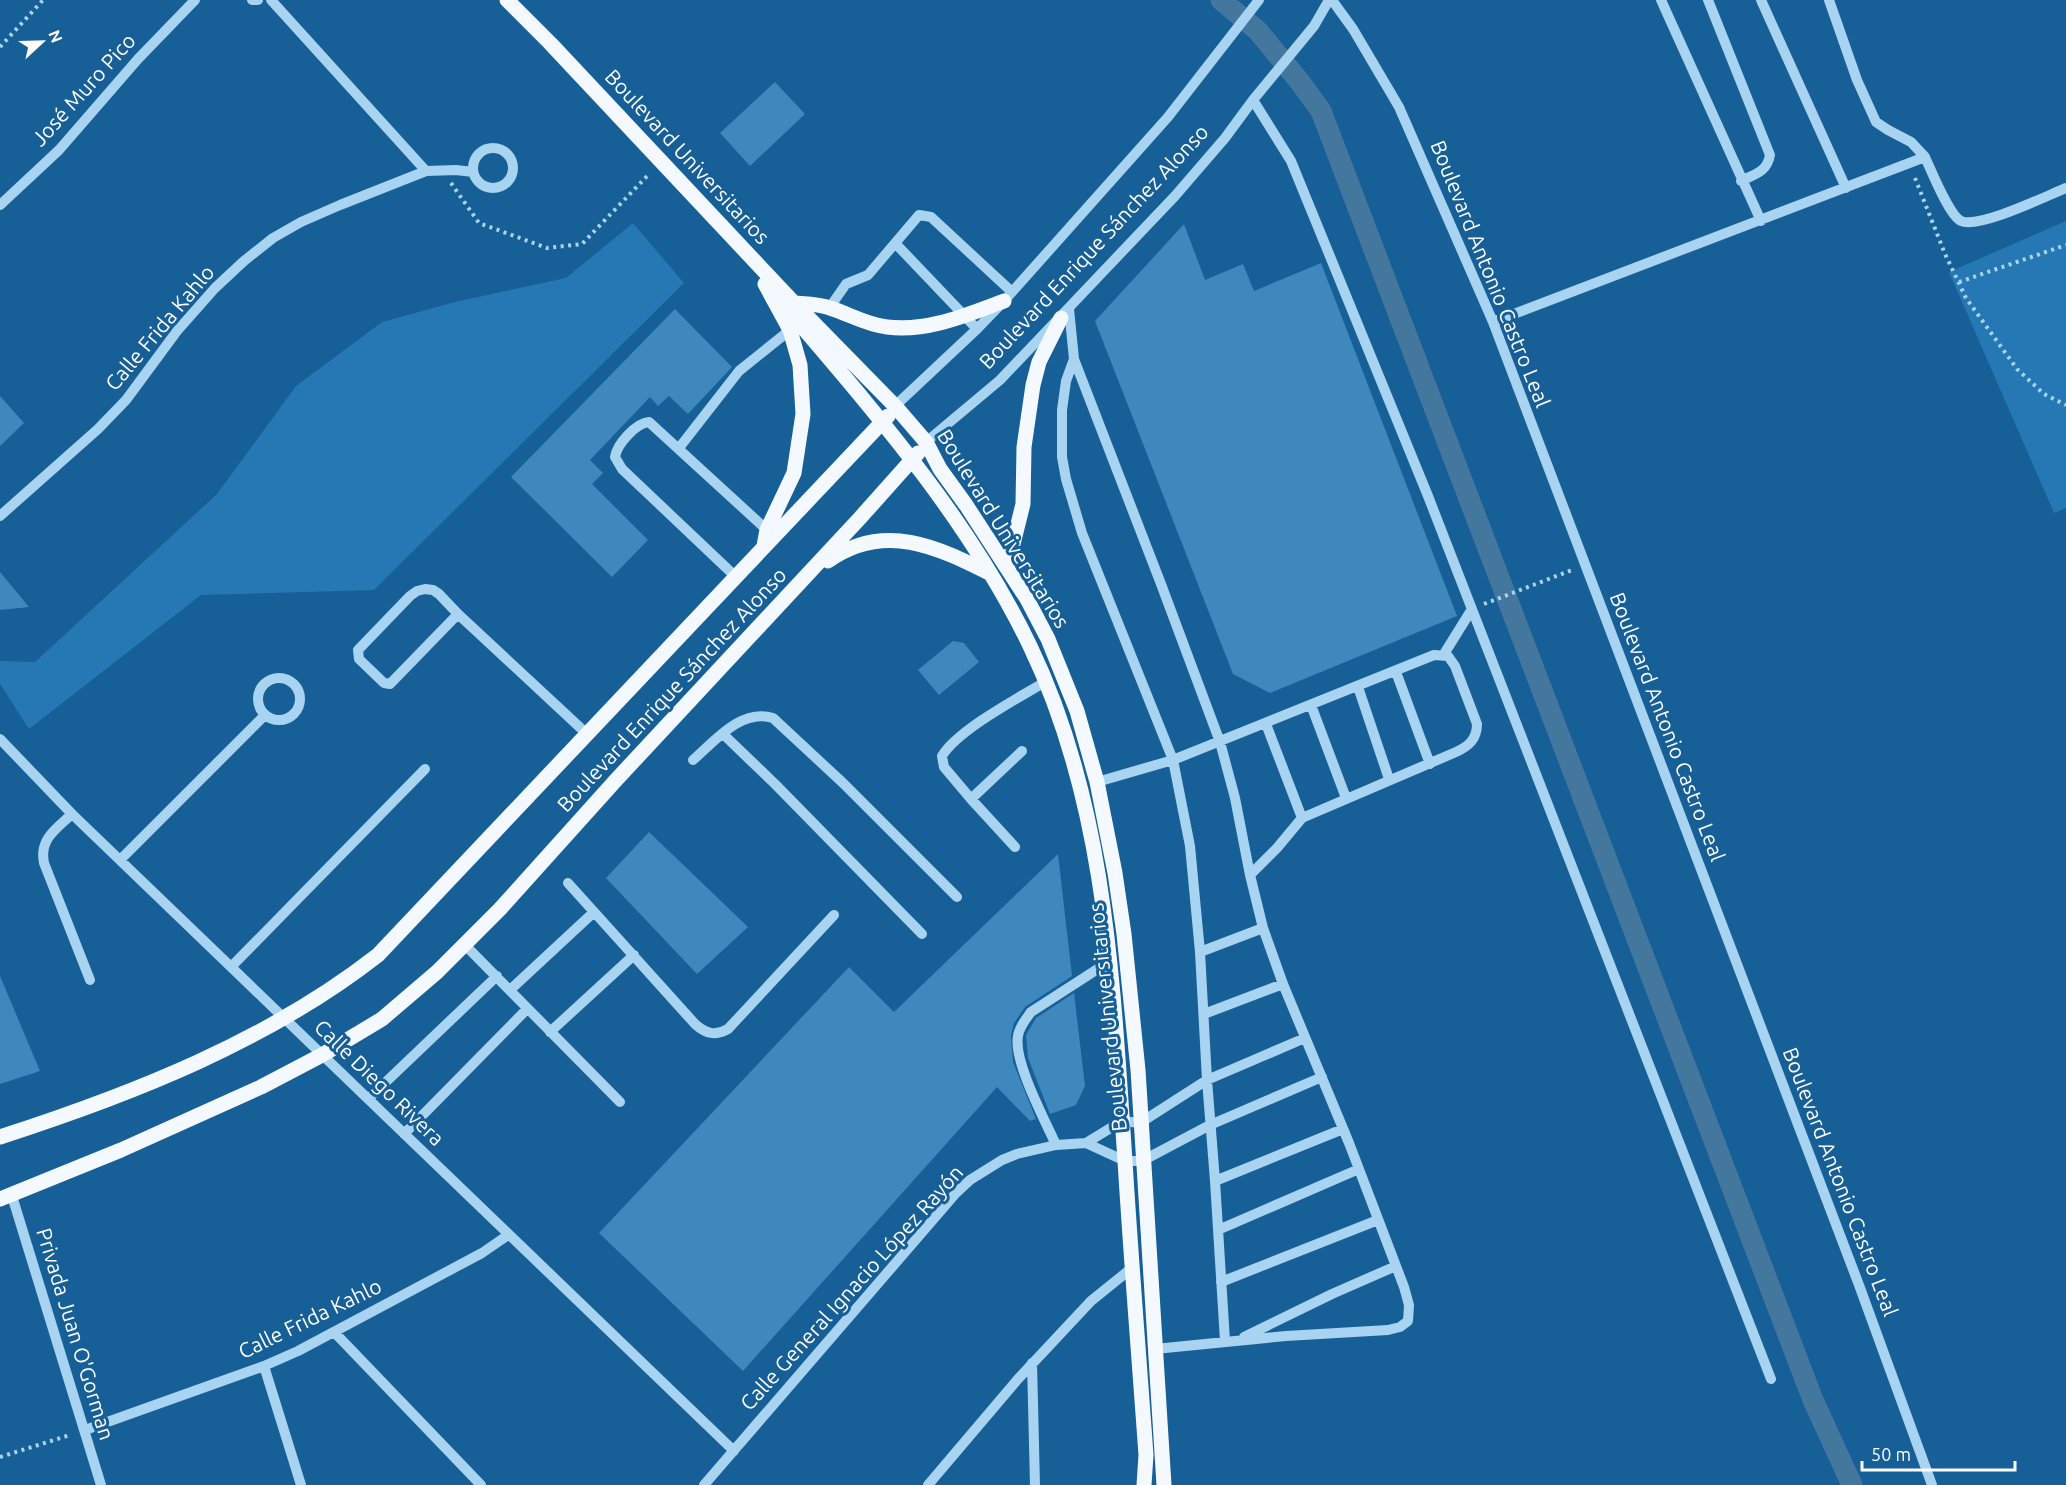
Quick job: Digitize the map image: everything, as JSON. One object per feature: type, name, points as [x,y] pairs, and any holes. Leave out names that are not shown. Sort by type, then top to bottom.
[{"type":"main road","name":"Boulevard Universitarios","points":[[505,0],[658,164],[883,422],[992,575],[1030,646],[1060,723],[1083,800],[1092,842],[1110,961],[1146,1455],[1144,1485]]},
{"type":"main road","name":"Boulevard Universitarios","points":[[505,0],[550,43],[794,303],[895,406],[926,442],[940,469],[1007,568],[1048,639],[1077,711],[1097,782],[1124,934],[1138,1070],[1164,1485]]},
{"type":"main road","points":[[763,549],[767,530],[794,473],[803,414],[800,365],[789,330],[765,284]]},
{"type":"main road","points":[[794,303],[830,307],[852,317],[886,327],[914,328],[940,324],[964,316],[1008,296]]},
{"type":"main road","points":[[1007,568],[1023,504],[1024,447],[1033,385],[1039,362],[1065,313]]},
{"type":"main road","name":"Boulevard Enrique Sánchez Alonso","points":[[0,1137],[103,1103],[219,1052],[340,984],[378,955],[883,422],[895,406]]},
{"type":"main road","name":"Boulevard Enrique Sánchez Alonso","points":[[6,1197],[169,1130],[261,1087],[322,1055],[382,1019],[465,945],[806,576],[926,442]]},
{"type":"main road","points":[[806,576],[844,550],[872,542],[890,540],[909,542],[948,552],[992,575]]},
{"type":"main road","points":[[1146,1455],[1162,1454]]},
{"type":"street","name":"José Muro Pico","points":[[0,205],[59,150],[138,59],[195,0]]},
{"type":"street","points":[[252,0],[258,0]]},
{"type":"street","points":[[271,0],[426,171]]},
{"type":"street","name":"Boulevard Enrique Sánchez Alonso","points":[[895,406],[977,329],[1008,296],[1168,117],[1259,0]]},
{"type":"street","name":"Boulevard Enrique Sánchez Alonso","points":[[926,442],[1000,380],[1175,196],[1225,138],[1314,26],[1330,0]]},
{"type":"street","name":"Boulevard Antonio Castro Leal","points":[[1330,0],[1353,29],[1399,107],[1493,322],[1855,1274],[1932,1485]]},
{"type":"street","points":[[1661,0],[1761,221]]},
{"type":"street","points":[[1708,0],[1770,155],[1764,170],[1741,181]]},
{"type":"street","points":[[1761,0],[1846,188]]},
{"type":"street","points":[[1829,0],[1876,122],[1911,142],[1925,157],[1953,213],[1961,221],[1981,222],[2066,188]]},
{"type":"street","points":[[1253,100],[1291,161],[1472,609],[1771,1379]]},
{"type":"street","points":[[1493,322],[1925,157]]},
{"type":"street","name":"Calle Frida Kahlo","points":[[0,516],[98,429],[126,400],[177,331],[215,288],[273,238],[301,222],[382,187],[426,171],[473,172]]},
{"type":"street","points":[[830,307],[846,284],[868,275],[919,215],[931,217],[1008,296]]},
{"type":"street","points":[[895,243],[977,329]]},
{"type":"street","points":[[1065,313],[1074,359],[1220,742],[1235,798],[1263,928],[1283,984],[1359,1169],[1409,1305],[1408,1321],[1400,1327],[1155,1349]]},
{"type":"street","points":[[679,448],[739,371],[789,330]]},
{"type":"street","points":[[1074,359],[1066,381],[1061,417],[1062,457],[1066,478],[1082,533],[1173,760],[1190,846],[1200,952],[1206,1080],[1221,1282],[1231,1341]]},
{"type":"street","points":[[736,577],[622,470],[615,456],[616,450],[639,424],[644,422],[653,424],[767,530]]},
{"type":"street","points":[[458,614],[390,684],[384,682],[359,659],[358,650],[410,596],[417,591],[432,590],[439,594],[587,734]]},
{"type":"street","points":[[1444,654],[1472,609]]},
{"type":"street","points":[[1097,782],[1173,760],[1434,655],[1448,656],[1455,666],[1477,728],[1474,738],[1464,749],[1302,818],[1268,858],[1250,875]]},
{"type":"street","points":[[1396,672],[1430,764]]},
{"type":"street","points":[[277,677],[294,683],[301,696],[295,714],[282,720],[271,719],[265,715],[258,702],[260,690],[264,684],[277,677]]},
{"type":"street","points":[[1015,846],[944,767],[942,756],[948,745],[1045,681]]},
{"type":"street","points":[[1358,687],[1389,779]]},
{"type":"street","points":[[1311,705],[1346,798]]},
{"type":"street","points":[[120,860],[265,715]]},
{"type":"street","points":[[693,760],[742,719],[751,716],[766,716],[780,723],[957,897]]},
{"type":"street","points":[[1266,724],[1302,818]]},
{"type":"street","points":[[723,734],[776,784],[922,934]]},
{"type":"street","name":"Calle Diego Rivera","points":[[0,740],[72,814],[734,1451]]},
{"type":"street","points":[[971,799],[1022,751]]},
{"type":"street","points":[[231,967],[425,769]]},
{"type":"street","points":[[72,814],[45,842],[41,851],[90,980]]},
{"type":"street","points":[[568,883],[707,1033],[719,1033],[728,1029],[834,915]]},
{"type":"street","points":[[510,990],[594,912]]},
{"type":"street","points":[[1200,952],[1263,928]]},
{"type":"street","points":[[465,945],[620,1102]]},
{"type":"street","points":[[550,1032],[634,955]]},
{"type":"street","points":[[1056,1145],[1025,1075],[1017,1036],[1031,1012],[1110,961]]},
{"type":"street","points":[[368,1100],[497,976]]},
{"type":"street","points":[[1204,1014],[1283,984]]},
{"type":"street","points":[[404,1134],[527,1009]]},
{"type":"street","points":[[1086,1143],[1122,1121],[1140,1123],[1206,1080],[1305,1038]]},
{"type":"street","points":[[1086,1143],[1125,1161],[1143,1161],[1210,1125],[1322,1077]]},
{"type":"street","points":[[1215,1181],[1343,1129]]},
{"type":"street","name":"Calle General Ignacio López Rayón","points":[[704,1485],[956,1193],[970,1180],[1002,1160],[1017,1154],[1056,1145],[1086,1143]]},
{"type":"street","points":[[1218,1230],[1359,1169]]},
{"type":"street","name":"Privada Juan O'Gorman","points":[[6,1197],[85,1430],[101,1485]]},
{"type":"street","points":[[1221,1282],[1378,1220]]},
{"type":"street","name":"Calle Frida Kahlo","points":[[85,1430],[264,1366],[335,1333],[482,1253],[508,1235]]},
{"type":"street","points":[[1231,1341],[1396,1266]]},
{"type":"street","points":[[928,1485],[1032,1363],[1090,1301],[1133,1268]]},
{"type":"street","points":[[335,1333],[481,1485]]},
{"type":"street","points":[[1032,1363],[1035,1485]]},
{"type":"street","points":[[264,1366],[301,1485]]},
{"type":"path","points":[[0,47],[43,0]]},
{"type":"path","points":[[1910,163],[1945,254],[1966,298],[2017,369],[2044,394],[2066,405]]},
{"type":"path","points":[[445,170],[444,173],[479,223],[547,248],[582,244],[658,164]]},
{"type":"path","points":[[1959,282],[2066,245]]},
{"type":"path","points":[[1492,601],[1585,565]]},
{"type":"path","points":[[0,1457],[85,1430]]},
{"type":"shaded area","points":[[2066,221],[2066,508],[2054,513],[1949,272]]},
{"type":"shaded area","points":[[633,223],[684,283],[374,590],[201,595],[29,729],[0,684],[0,661],[35,662],[217,494],[296,386],[382,322],[455,302],[566,278]]},
{"type":"building","points":[[775,82],[805,114],[750,166],[720,133]]},
{"type":"building","points":[[1184,224],[1205,280],[1243,264],[1254,291],[1321,263],[1457,616],[1270,693],[1233,674],[1095,321]]},
{"type":"building","points":[[675,309],[732,367],[688,414],[669,396],[658,406],[650,397],[590,460],[603,473],[592,484],[648,540],[612,577],[511,477]]},
{"type":"building","points":[[0,396],[24,423],[0,446]]},
{"type":"building","points":[[0,572],[29,607],[0,610]]},
{"type":"building","points":[[953,641],[964,643],[979,662],[939,695],[918,670]]},
{"type":"building","points":[[649,832],[748,927],[697,974],[606,878]]},
{"type":"building","points":[[1058,854],[1072,976],[1025,1007],[1014,1023],[1011,1036],[1013,1062],[1036,1119],[1030,1121],[997,1087],[743,1371],[599,1233],[849,967],[894,1012]]},
{"type":"building","points":[[0,976],[40,1071],[0,1084]]},
{"type":"building","points":[[1074,993],[1085,1086],[1076,1105],[1050,1114],[1028,1058],[1026,1035],[1036,1018]]},
{"type":"waterway","points":[[1221,0],[1258,31],[1321,111],[1813,1400],[1852,1485]]}]
